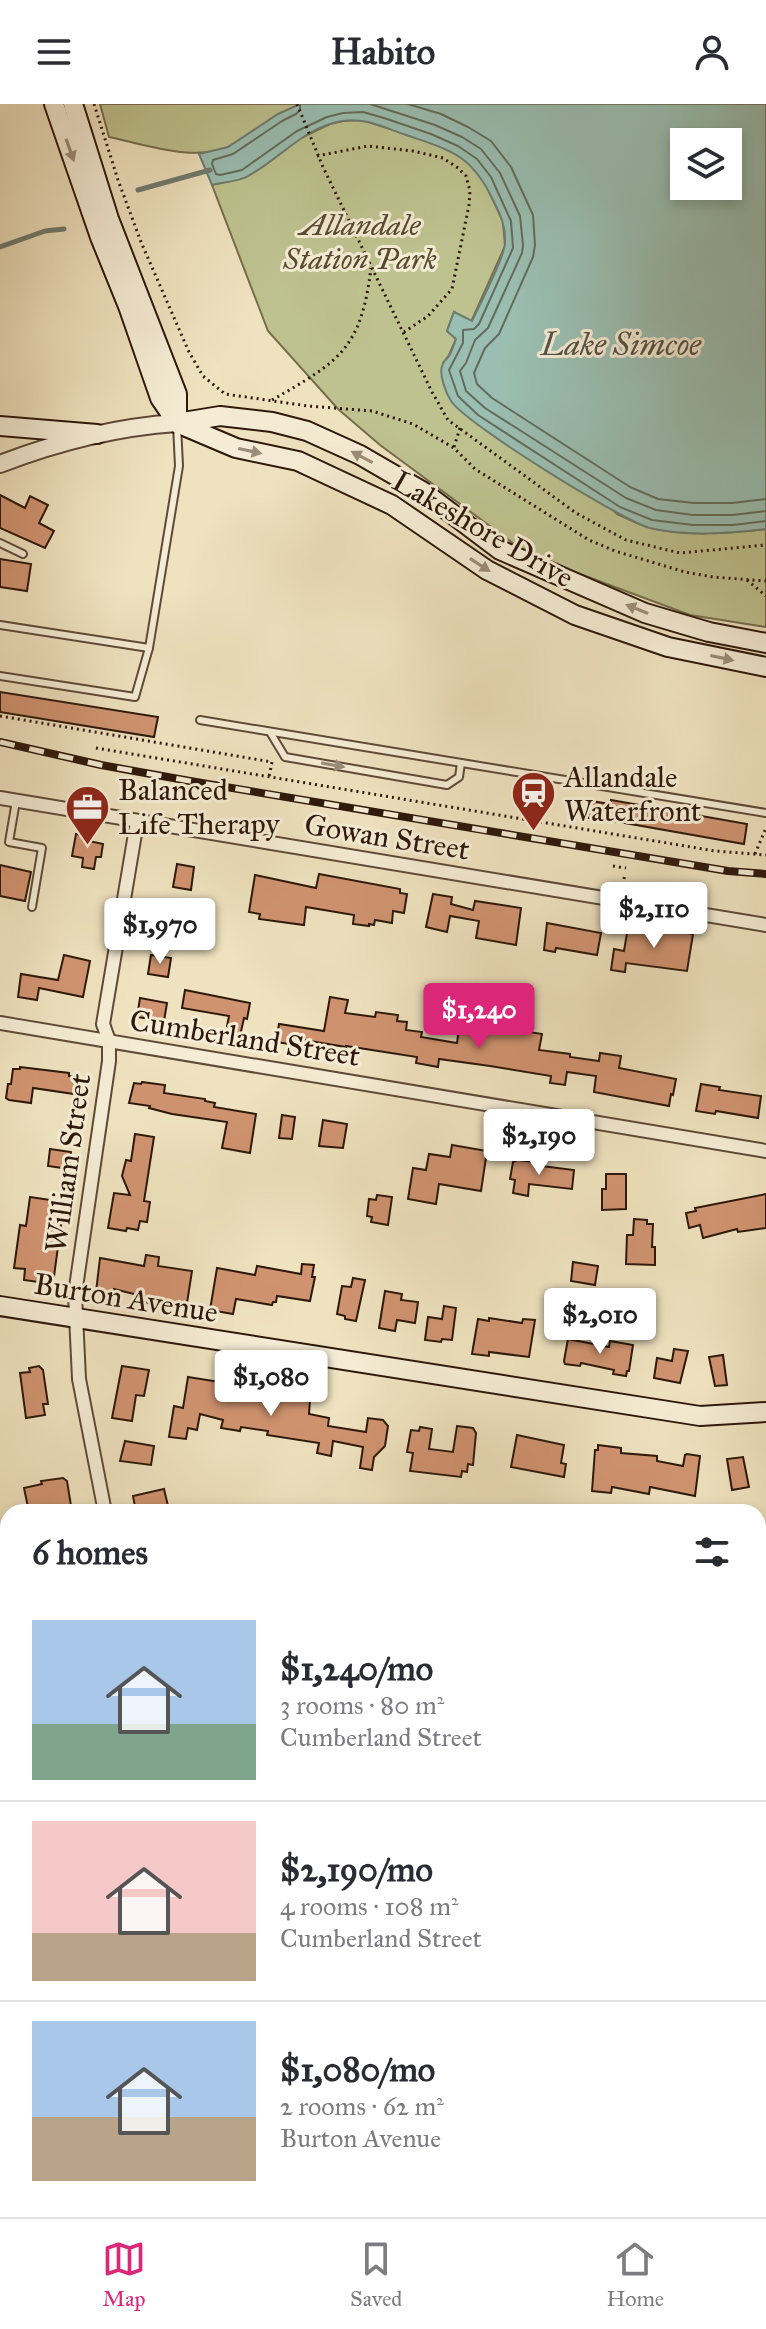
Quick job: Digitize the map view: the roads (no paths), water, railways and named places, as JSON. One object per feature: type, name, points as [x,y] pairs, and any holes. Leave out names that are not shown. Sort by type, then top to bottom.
[{"type":"main road","points":[[54,104],[92,191]]},
{"type":"main road","points":[[73,104],[92,191],[128,306],[160,398],[177,423]]},
{"type":"main road","points":[[102,222],[160,349],[177,394],[177,423]]},
{"type":"main road","name":"Lakeshore Drive","points":[[177,423],[220,416],[272,422],[307,431],[360,455],[422,491],[500,550],[645,613],[709,632],[766,643]]},
{"type":"main road","name":"Lakeshore Drive","points":[[177,423],[236,448],[298,461],[392,505],[487,570],[575,615],[668,647],[766,667]]},
{"type":"main road","points":[[0,426],[97,434]]},
{"type":"main road","name":"Burton Avenue","points":[[0,1306],[700,1416],[766,1412]]},
{"type":"street","points":[[0,464],[97,434],[177,423]]},
{"type":"street","name":"Gowan Street","points":[[0,798],[766,925]]},
{"type":"street","name":"William Street","points":[[103,1504],[82,1405],[75,1294],[109,1061],[109,1041],[103,1024],[137,822]]},
{"type":"street","name":"Cumberland Street","points":[[0,1023],[766,1151]]},
{"type":"lane","points":[[0,676],[135,697],[149,648],[179,466],[177,423]]},
{"type":"lane","points":[[0,543],[23,554]]},
{"type":"lane","points":[[0,625],[149,648]]},
{"type":"lane","points":[[200,720],[766,813]]},
{"type":"lane","points":[[270,732],[285,757],[447,785],[459,777],[461,763]]},
{"type":"lane","points":[[16,801],[9,842],[42,848],[32,907]]},
{"type":"water","name":"Lake Simcoe","points":[[300,104],[766,104],[766,529],[693,533],[650,528],[545,470],[484,429],[451,401],[441,370],[456,339],[447,331],[454,312],[472,321],[504,250],[505,238],[497,207],[469,164],[436,146],[375,124],[350,120],[316,130],[244,178],[212,185],[199,154],[228,147],[278,114]]},
{"type":"waterway","points":[[138,190],[210,170]]},
{"type":"waterway","points":[[0,247],[45,231],[64,229]]},
{"type":"railway","points":[[0,742],[190,781],[728,871],[766,874]]},
{"type":"place","name":"Allandale Waterfront","points":[[533,833]]},
{"type":"place","name":"Balanced Life Therapy","points":[[87,846]]},
{"type":"park label","name":"Allandale Station Park","points":[[360,242]]}]
